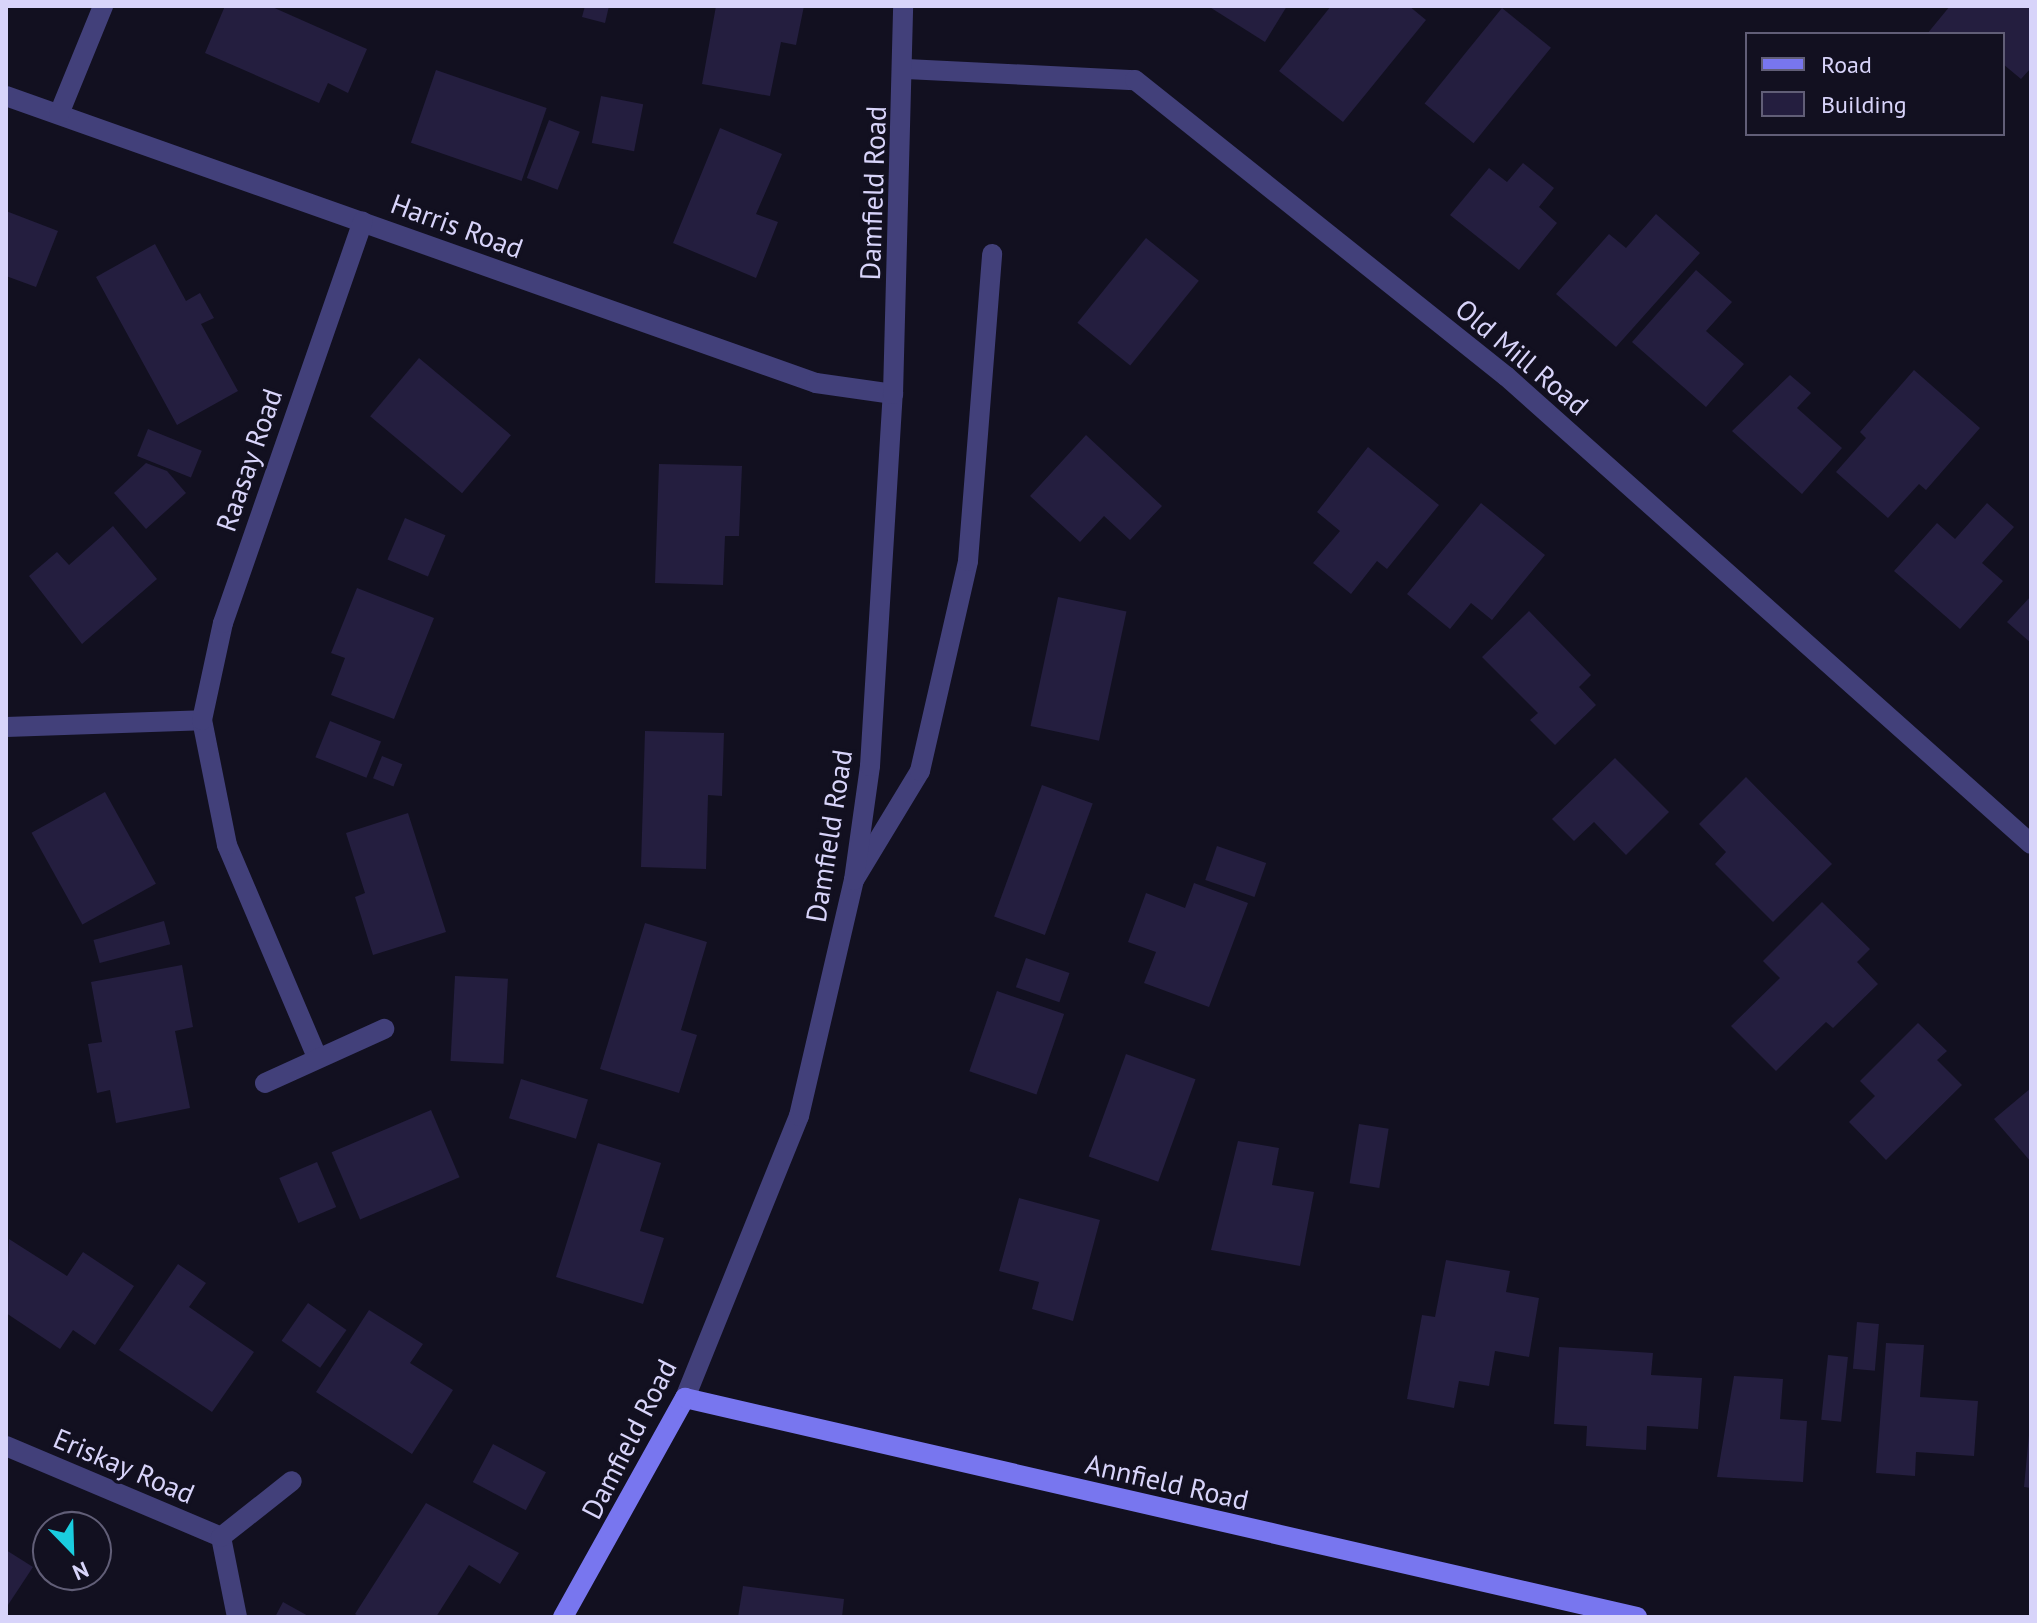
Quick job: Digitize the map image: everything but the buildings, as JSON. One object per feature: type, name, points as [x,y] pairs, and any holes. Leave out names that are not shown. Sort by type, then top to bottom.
[{"type":"main road","name":"Annfield Road","points":[[685,1398],[1590,1613],[1637,1617]]},
{"type":"main road","name":"Damfield Road","points":[[563,1617],[685,1398]]},
{"type":"street","points":[[59,114],[103,6]]},
{"type":"street","name":"Damfield Road","points":[[685,1398],[799,1116],[854,880],[870,766],[893,394],[906,69],[903,6]]},
{"type":"street","name":"Old Mill Road","points":[[906,69],[1135,80],[1506,376],[2031,844]]},
{"type":"street","name":"Harris Road","points":[[6,96],[816,383],[893,394]]},
{"type":"street","name":"Raasay Road","points":[[317,1057],[227,845],[202,720],[223,623],[363,222]]},
{"type":"street","points":[[854,880],[920,771],[968,561],[992,254]]},
{"type":"street","points":[[6,727],[202,720]]},
{"type":"street","points":[[265,1083],[384,1029]]},
{"type":"street","name":"Eriskay Road","points":[[6,1446],[221,1537]]},
{"type":"street","points":[[237,1617],[221,1537],[292,1481]]}]
